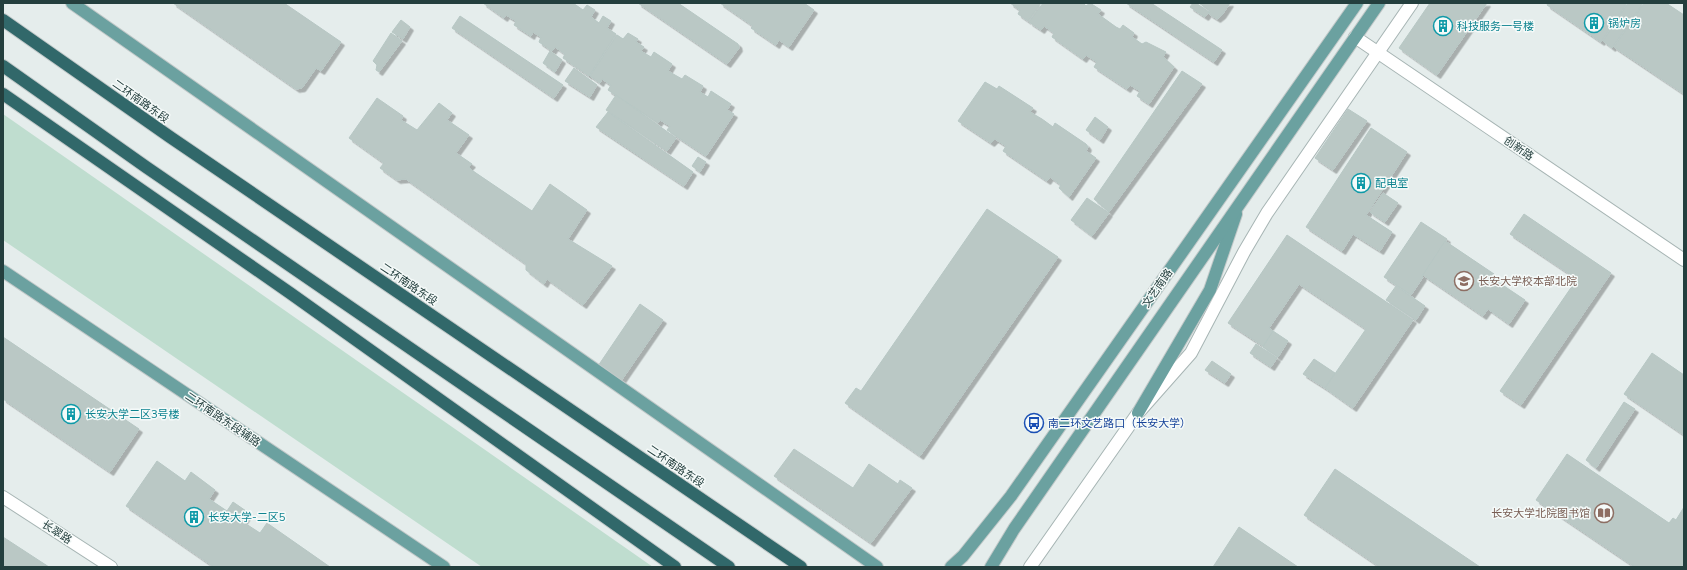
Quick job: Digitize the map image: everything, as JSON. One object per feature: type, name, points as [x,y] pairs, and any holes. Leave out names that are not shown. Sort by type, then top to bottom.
[{"type":"highway","name":"二环南路东段","points":[[3,20],[170,137],[801,567]]},
{"type":"highway","points":[[3,66],[146,167],[729,567]]},
{"type":"highway","points":[[3,94],[290,293],[675,567]]},
{"type":"main road","points":[[72,3],[877,567]]},
{"type":"main road","name":"文艺南路","points":[[951,567],[963,556],[1011,496],[1357,3]]},
{"type":"main road","name":"文艺南路","points":[[990,567],[1018,522],[1379,3]]},
{"type":"main road","points":[[1138,412],[1210,290],[1240,201]]},
{"type":"main road","name":"二环南路东段辅路","points":[[3,270],[444,567]]},
{"type":"street","points":[[1030,567],[1138,412],[1191,353],[1244,252],[1267,213],[1412,3]]},
{"type":"street","name":"创新路","points":[[1355,37],[1684,260]]},
{"type":"street","name":"长翠路","points":[[3,497],[111,567]]},
{"type":"green space","points":[[3,114],[653,567],[482,567],[3,240]]},
{"type":"building","points":[[173,3],[284,3],[341,42],[321,71],[316,68],[302,88],[296,89]]},
{"type":"building","points":[[483,3],[573,3],[583,10],[587,5],[595,10],[591,17],[599,23],[603,16],[611,21],[607,28],[616,34],[589,76],[563,58],[565,54],[555,47],[552,51],[539,42],[541,37],[533,32],[531,36],[514,25],[516,21],[506,15],[504,18]]},
{"type":"building","points":[[638,3],[678,3],[738,44],[739,48],[727,64]]},
{"type":"building","points":[[720,3],[804,3],[814,10],[789,47],[779,40],[776,45],[751,28],[753,26]]},
{"type":"building","points":[[1010,3],[1041,3],[1028,21],[1018,14],[1020,10]]},
{"type":"building","points":[[1043,3],[1083,3],[1086,6],[1090,3],[1101,10],[1098,14],[1116,27],[1120,29],[1123,25],[1134,33],[1132,37],[1142,44],[1146,42],[1166,52],[1163,57],[1174,67],[1149,104],[1137,96],[1140,91],[1130,85],[1127,89],[1094,67],[1097,62],[1086,55],[1083,59],[1052,37],[1054,33],[1044,26],[1041,30],[1029,22]]},
{"type":"building","points":[[1126,3],[1151,3],[1222,50],[1214,62]]},
{"type":"building","points":[[1193,3],[1196,3],[1209,12],[1205,17],[1190,7]]},
{"type":"building","points":[[1199,3],[1230,3],[1222,15],[1217,19],[1209,14],[1210,11]]},
{"type":"building","name":"科技服务一号楼","points":[[1430,3],[1487,3],[1437,75],[1399,48]]},
{"type":"building","name":"锅炉房","points":[[1548,3],[1627,3],[1601,42],[1547,5]]},
{"type":"building","points":[[1628,3],[1643,3],[1612,48],[1603,41]]},
{"type":"building","points":[[1644,3],[1666,3],[1684,15],[1684,94],[1614,47]]},
{"type":"building","points":[[460,16],[563,85],[554,98],[452,28]]},
{"type":"building","points":[[401,20],[410,27],[403,39],[392,32]]},
{"type":"building","points":[[391,33],[402,41],[379,72],[376,70],[377,65],[373,61]]},
{"type":"building","points":[[628,33],[638,39],[636,42],[644,47],[641,51],[651,57],[654,52],[672,64],[668,71],[682,79],[685,75],[703,86],[700,92],[708,97],[711,91],[731,104],[727,110],[734,114],[706,156],[667,130],[670,126],[660,120],[658,123],[608,90],[611,85],[602,79],[600,83],[590,76],[617,35],[623,39]]},
{"type":"building","points":[[550,51],[562,60],[555,72],[543,63]]},
{"type":"building","points":[[574,68],[597,85],[590,97],[565,81]]},
{"type":"building","points":[[1182,71],[1202,84],[1109,212],[1094,199]]},
{"type":"building","points":[[985,82],[997,89],[999,86],[1033,108],[1030,112],[1053,127],[1055,123],[1086,144],[1088,147],[1086,151],[1096,158],[1069,197],[1059,188],[1061,185],[1050,177],[1047,181],[1003,151],[1006,146],[995,139],[991,143],[958,121]]},
{"type":"building","points":[[616,95],[676,138],[667,151],[606,110]]},
{"type":"building","points":[[377,98],[403,116],[401,120],[417,130],[439,103],[452,113],[447,120],[469,135],[456,153],[472,164],[469,167],[473,171],[532,211],[550,184],[587,210],[568,239],[612,266],[583,305],[547,279],[544,284],[526,270],[526,264],[406,179],[397,180],[380,168],[384,163],[349,138]]},
{"type":"building","points":[[1348,109],[1367,121],[1333,170],[1315,158]]},
{"type":"building","points":[[608,112],[693,172],[684,186],[596,127]]},
{"type":"building","points":[[1095,117],[1108,127],[1100,140],[1086,130]]},
{"type":"building","name":"配电室","points":[[1371,128],[1407,152],[1366,215],[1392,232],[1380,251],[1353,234],[1342,251],[1306,227]]},
{"type":"building","points":[[698,157],[706,162],[700,172],[692,166]]},
{"type":"building","points":[[1383,193],[1398,203],[1385,222],[1370,212]]},
{"type":"building","points":[[1087,198],[1109,213],[1092,236],[1071,220]]},
{"type":"building","points":[[987,209],[1058,257],[920,456],[845,403],[856,388],[861,391]]},
{"type":"building","points":[[1524,214],[1611,273],[1521,405],[1500,391],[1577,279],[1510,234]]},
{"type":"building","points":[[1421,222],[1447,239],[1411,295],[1384,277]]},
{"type":"building","points":[[1287,235],[1413,320],[1353,408],[1325,388],[1366,329],[1299,284],[1269,328],[1273,331],[1263,346],[1228,323]]},
{"type":"building","points":[[1445,241],[1494,274],[1492,278],[1525,300],[1509,324],[1488,309],[1483,316],[1423,275]]},
{"type":"building","points":[[1396,286],[1425,306],[1416,320],[1386,300]]},
{"type":"building","points":[[640,304],[663,320],[621,381],[598,366]]},
{"type":"building","points":[[1273,331],[1288,341],[1278,357],[1263,347]]},
{"type":"building","name":"长安大学二区3号楼","points":[[3,337],[139,429],[110,472],[3,399]]},
{"type":"building","points":[[1256,344],[1277,358],[1271,367],[1250,353]]},
{"type":"building","points":[[1652,353],[1684,375],[1684,435],[1624,394]]},
{"type":"building","points":[[1314,359],[1335,373],[1325,388],[1303,374]]},
{"type":"building","points":[[1212,361],[1231,374],[1225,383],[1205,370]]},
{"type":"building","points":[[1624,402],[1635,409],[1596,468],[1586,460]]},
{"type":"building","points":[[794,449],[853,488],[869,464],[898,484],[900,480],[912,488],[871,543],[774,476]]},
{"type":"building","name":"长安大学北院图书馆","points":[[1567,454],[1669,523],[1673,518],[1676,520],[1684,507],[1684,567],[1635,567],[1536,500]]},
{"type":"building","name":"长安大学-二区5","points":[[157,461],[185,481],[191,472],[215,490],[209,499],[227,511],[233,502],[249,513],[243,522],[260,533],[267,523],[330,567],[214,567],[126,506]]},
{"type":"building","points":[[1335,469],[1480,567],[1380,567],[1304,515]]},
{"type":"building","points":[[1239,527],[1298,567],[1213,567]]},
{"type":"building","points":[[3,537],[49,567],[3,567]]},
{"type":"place","name":"锅炉房","points":[[1594,23]]},
{"type":"place","name":"科技服务一号楼","points":[[1443,26]]},
{"type":"place","name":"配电室","points":[[1361,183]]},
{"type":"place","name":"长安大学校本部北院","points":[[1464,281]]},
{"type":"place","name":"长安大学二区3号楼","points":[[71,414]]},
{"type":"place","name":"南二环文艺路口（长安大学）","points":[[1034,423]]},
{"type":"place","name":"长安大学北院图书馆","points":[[1604,513]]},
{"type":"place","name":"长安大学-二区5","points":[[194,517]]}]
